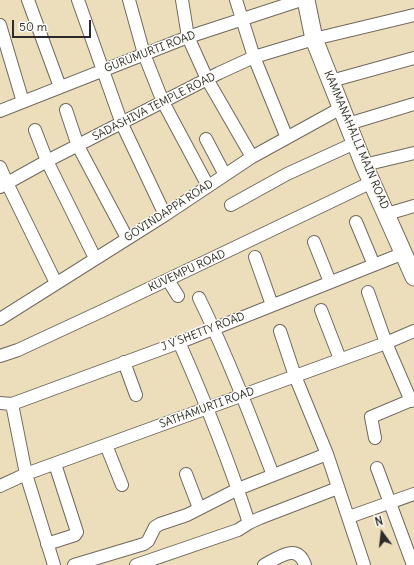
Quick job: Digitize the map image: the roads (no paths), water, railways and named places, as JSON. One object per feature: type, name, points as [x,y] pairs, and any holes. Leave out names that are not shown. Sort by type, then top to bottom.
[{"type":"street","points":[[28,0],[60,87]]},
{"type":"street","points":[[78,0],[122,124],[165,215]]},
{"type":"street","points":[[129,0],[144,54],[163,102],[208,186]]},
{"type":"street","points":[[182,0],[188,37],[207,79],[252,156]]},
{"type":"street","points":[[236,0],[254,57],[287,138]]},
{"type":"street","name":"GURUMURTI ROAD","points":[[0,111],[188,37],[301,0]]},
{"type":"street","name":"KAMMANAHALLI MAIN ROAD","points":[[306,0],[314,40],[364,165],[414,277]]},
{"type":"street","name":"SADASHIVA TEMPLE ROAD","points":[[3,185],[207,79],[254,57],[314,40],[414,15]]},
{"type":"street","points":[[0,25],[23,102]]},
{"type":"street","points":[[331,81],[414,58]]},
{"type":"street","points":[[348,124],[414,104]]},
{"type":"street","name":"GOVINDAPPA ROAD","points":[[0,319],[165,215],[252,156],[341,108]]},
{"type":"street","points":[[66,110],[78,146],[127,238]]},
{"type":"street","points":[[35,130],[47,161],[95,258]]},
{"type":"street","points":[[206,139],[225,175]]},
{"type":"street","points":[[231,205],[286,174],[355,143]]},
{"type":"street","points":[[364,165],[414,153]]},
{"type":"street","points":[[0,167],[3,185],[56,283]]},
{"type":"street","name":"KUVEMPU ROAD","points":[[0,356],[18,350],[168,280],[372,182]]},
{"type":"street","points":[[387,214],[414,206]]},
{"type":"street","points":[[356,222],[374,265]]},
{"type":"street","points":[[314,242],[330,282]]},
{"type":"street","name":"J V SHETTY ROAD","points":[[6,403],[214,329],[404,253]]},
{"type":"street","points":[[255,257],[272,305]]},
{"type":"street","points":[[168,280],[178,296]]},
{"type":"street","points":[[368,292],[386,343],[412,400],[372,417],[375,438]]},
{"type":"street","points":[[199,298],[242,395],[273,475]]},
{"type":"street","points":[[322,310],[340,359]]},
{"type":"street","points":[[280,331],[295,376],[327,454],[349,516],[364,565]]},
{"type":"street","name":"SATHAMURTI ROAD","points":[[0,486],[26,474],[386,343],[414,331]]},
{"type":"street","points":[[179,342],[208,408],[249,523]]},
{"type":"street","points":[[124,362],[136,395]]},
{"type":"street","points":[[6,403],[54,565]]},
{"type":"street","points":[[106,445],[122,485]]},
{"type":"street","points":[[74,565],[144,544],[148,541],[155,528],[160,524],[186,515],[238,489],[327,454]]},
{"type":"street","points":[[47,544],[74,535],[77,532],[55,464]]},
{"type":"street","points":[[377,468],[413,565]]},
{"type":"street","points":[[186,474],[199,508]]},
{"type":"street","points":[[136,565],[238,530],[249,523],[338,488]]},
{"type":"street","points":[[349,516],[414,494]]},
{"type":"street","points":[[264,565],[286,553],[294,552],[298,554],[305,565]]}]
